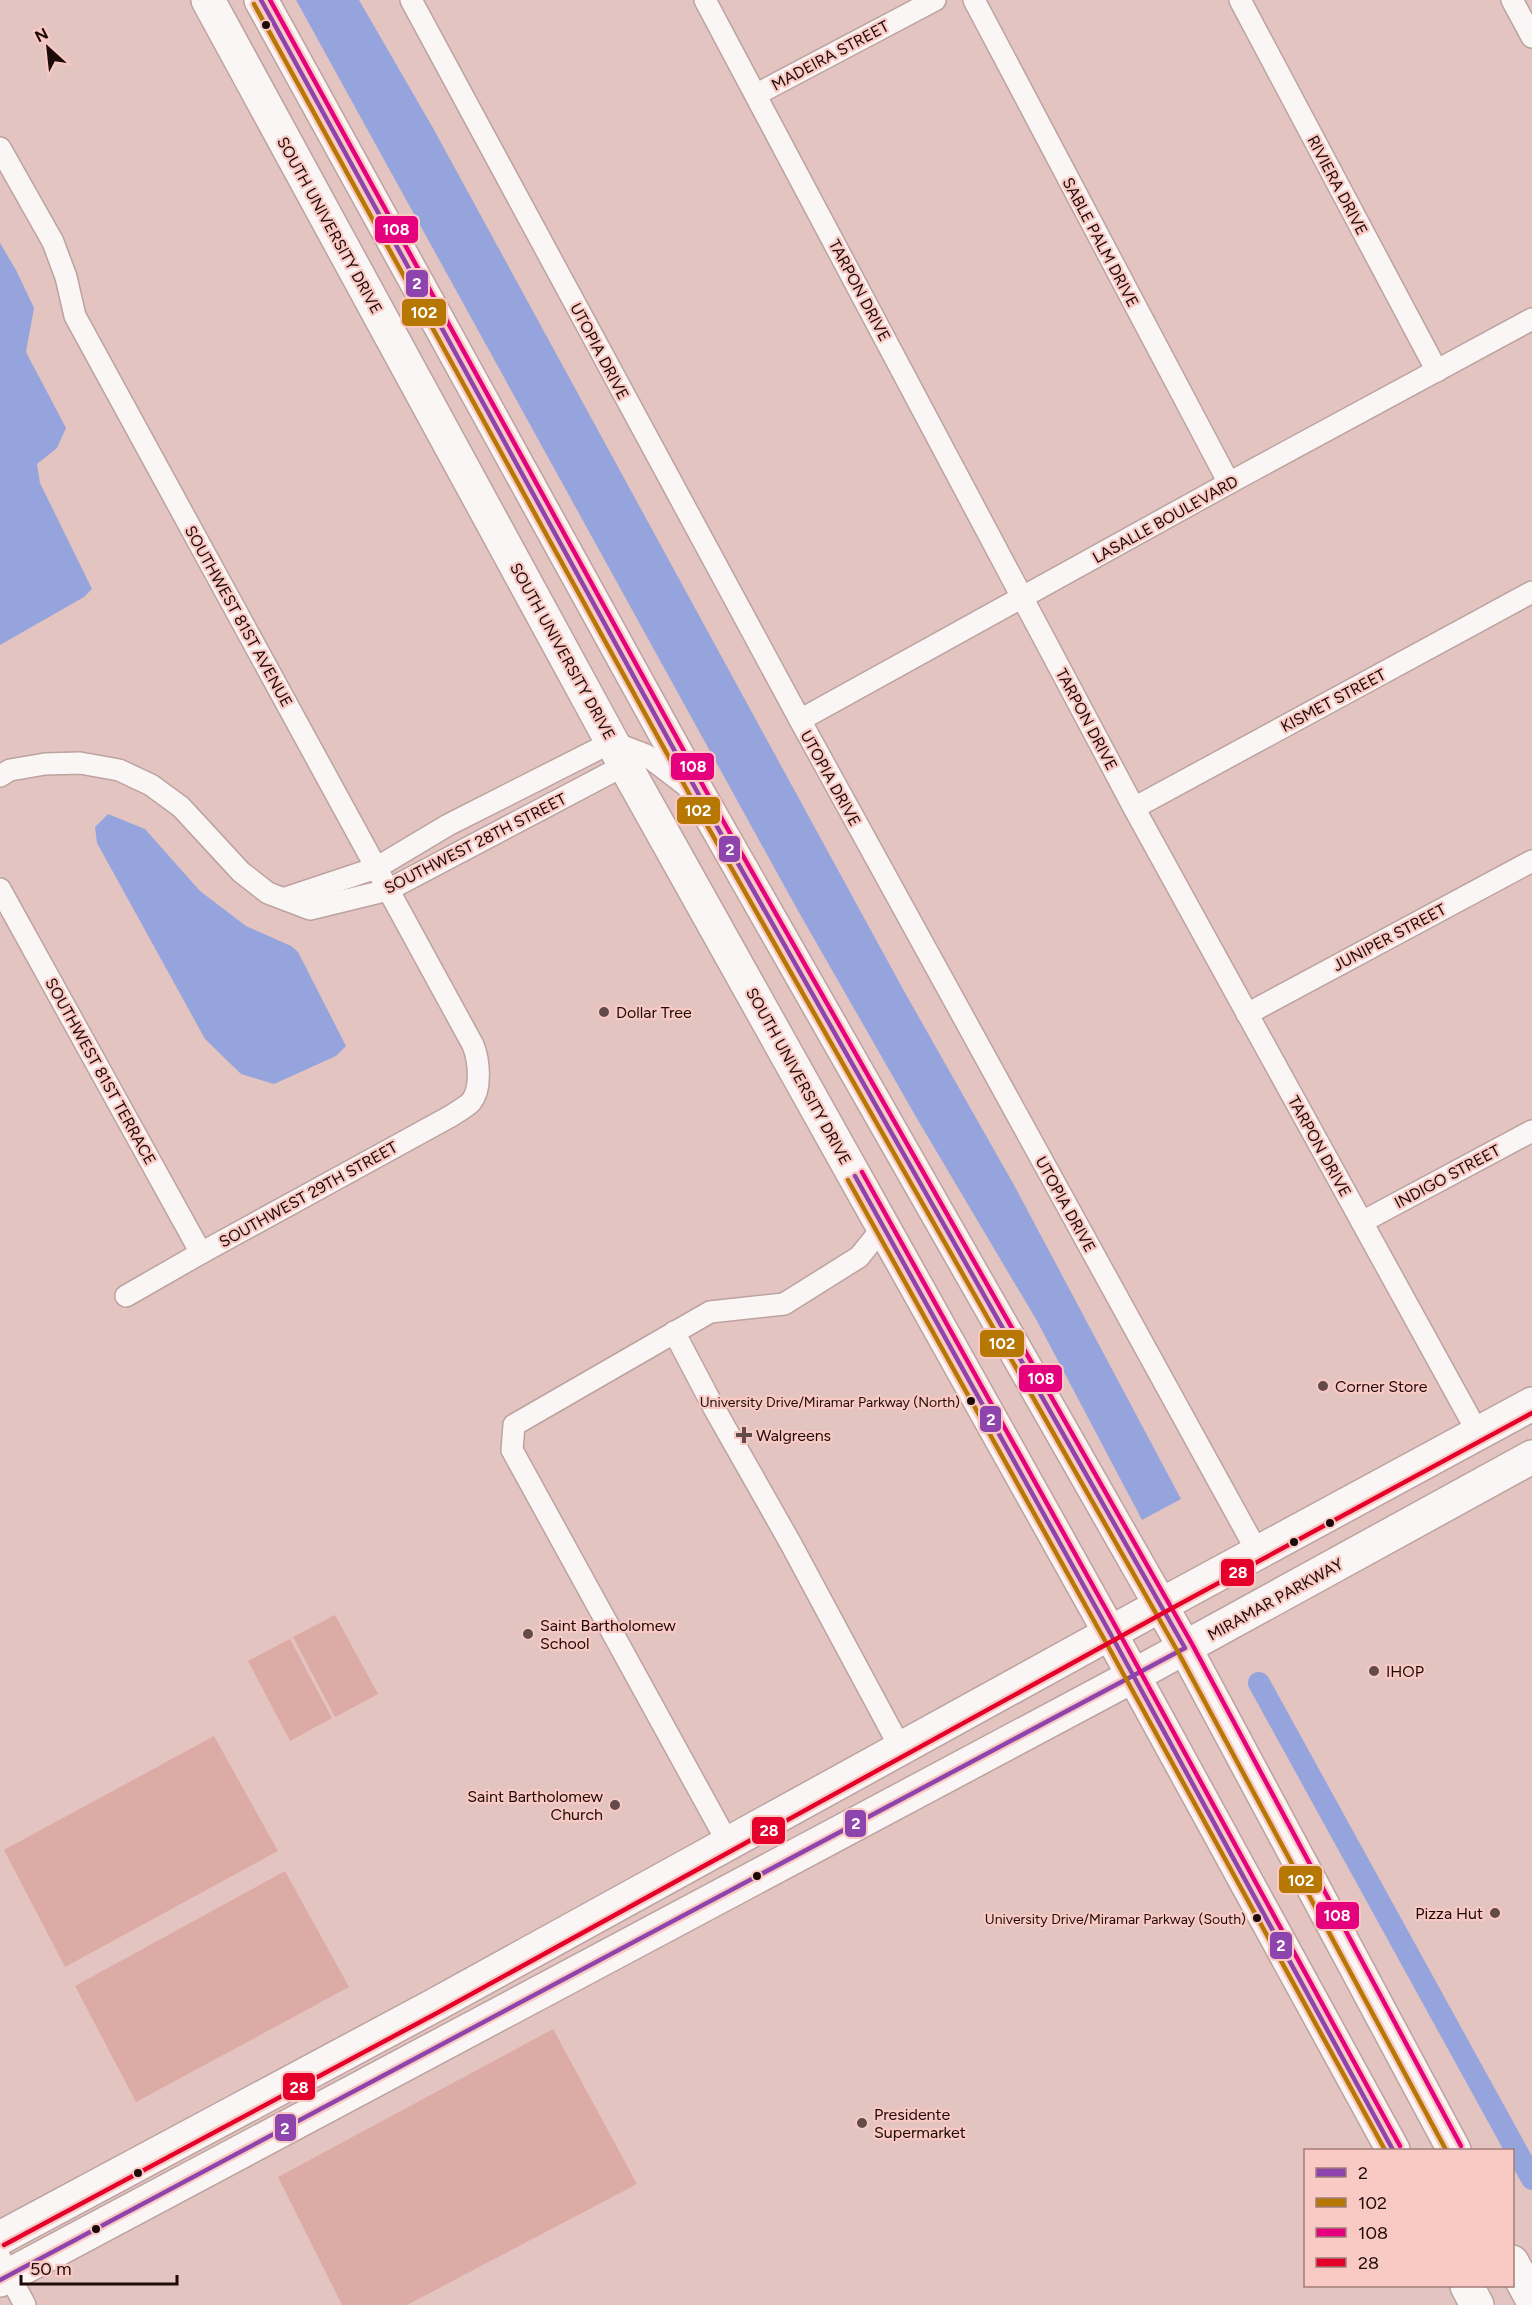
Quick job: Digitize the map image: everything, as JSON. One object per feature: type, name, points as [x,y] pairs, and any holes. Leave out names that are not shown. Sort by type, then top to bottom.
[{"type":"main road","name":"SOUTH UNIVERSITY DRIVE","points":[[208,0],[618,753],[1110,1633],[1392,2149]]},
{"type":"main road","points":[[261,0],[699,795],[1185,1648],[1453,2149]]},
{"type":"main road","points":[[570,665],[608,687],[645,697]]},
{"type":"main road","points":[[0,2238],[433,2006],[1161,1605],[1532,1404]]},
{"type":"main road","name":"MIRAMAR PARKWAY","points":[[3,2271],[568,1978],[1185,1648],[1532,1457]]},
{"type":"main road","points":[[712,1901],[732,1867],[728,1843]]},
{"type":"main road","points":[[568,1978],[563,1966],[565,1949],[574,1928]]},
{"type":"main road","points":[[419,2057],[435,2033],[439,2019],[433,2006]]},
{"type":"main road","points":[[1514,2266],[1532,2299]]},
{"type":"main road","points":[[1468,2287],[1477,2305]]},
{"type":"street","name":"UTOPIA DRIVE","points":[[411,0],[800,720],[1258,1552]]},
{"type":"street","name":"TARPON DRIVE","points":[[705,0],[757,94],[1134,808],[1478,1433]]},
{"type":"street","name":"MADEIRA STREET","points":[[757,94],[935,0]]},
{"type":"street","name":"SABLE PALM DRIVE","points":[[974,0],[1229,483]]},
{"type":"street","name":"RIVIERA DRIVE","points":[[1240,0],[1437,370]]},
{"type":"street","points":[[1512,0],[1532,37]]},
{"type":"street","name":"SOUTHWEST 81ST AVENUE","points":[[0,148],[53,242],[66,278],[75,316],[474,1045],[479,1061],[477,1083]]},
{"type":"street","name":"LASALLE BOULEVARD","points":[[800,720],[1532,319]]},
{"type":"street","name":"KISMET STREET","points":[[1134,808],[1532,592]]},
{"type":"street","points":[[618,753],[646,755],[699,795]]},
{"type":"street","name":"SOUTHWEST 28TH STREET","points":[[286,898],[376,867],[440,828],[618,753]]},
{"type":"street","name":"SOUTHWEST 28TH STREET","points":[[0,776],[10,770],[45,764],[80,763],[119,770],[151,785],[181,807],[242,872],[268,893],[310,909],[388,890],[618,753]]},
{"type":"street","name":"JUNIPER STREET","points":[[1247,1014],[1532,861]]},
{"type":"street","name":"SOUTHWEST 81ST TERRACE","points":[[0,889],[201,1253]]},
{"type":"street","name":"SOUTHWEST 29TH STREET","points":[[126,1296],[451,1116],[472,1101],[477,1083]]},
{"type":"street","name":"INDIGO STREET","points":[[1362,1222],[1532,1131]]},
{"type":"street","points":[[728,1843],[512,1450],[514,1425],[710,1312],[784,1304],[859,1257],[884,1226]]},
{"type":"street","points":[[674,1332],[901,1749]]},
{"type":"street","points":[[3,2271],[25,2305]]},
{"type":"shaded area","points":[[335,1615],[378,1694],[335,1717],[293,1637]]},
{"type":"shaded area","points":[[290,1639],[332,1718],[290,1741],[248,1661]]},
{"type":"shaded area","points":[[214,1736],[278,1851],[65,1967],[4,1850]]},
{"type":"shaded area","points":[[285,1871],[349,1987],[136,2102],[75,1986]]},
{"type":"shaded area","points":[[553,2029],[637,2184],[407,2305],[342,2305],[278,2177]]},
{"type":"water","points":[[296,0],[359,0],[433,128],[904,991],[1014,1185],[1181,1499],[1142,1520],[1037,1321],[797,909]]},
{"type":"water","points":[[0,243],[34,308],[26,352],[66,428],[57,448],[37,464],[40,483],[92,589],[84,597],[0,645]]},
{"type":"water","points":[[108,814],[145,829],[200,891],[246,926],[291,946],[298,952],[346,1046],[336,1056],[274,1084],[241,1074],[205,1039],[97,843],[95,827]]},
{"type":"waterway","points":[[1259,1683],[1532,2179]]},
{"type":"transit line","name":"2","points":[[0,2280],[1185,1648],[699,795],[261,0]]},
{"type":"transit line","name":"108","points":[[270,0],[706,791],[1192,1644],[1461,2146]]},
{"type":"transit line","name":"102","points":[[254,4],[692,799],[1178,1652],[1445,2149]]},
{"type":"transit line","name":"108","points":[[862,1172],[1117,1629],[1400,2146]]},
{"type":"transit line","name":"2","points":[[855,1176],[1110,1633],[1392,2149]]},
{"type":"transit line","name":"102","points":[[848,1180],[1384,2149]]},
{"type":"transit line","name":"28","points":[[4,2245],[437,2013],[1165,1612],[1532,1413]]},
{"type":"place","name":"Dollar Tree","points":[[604,1012]]},
{"type":"place","name":"Corner Store","points":[[1323,1386]]},
{"type":"place","name":"University Drive/Miramar Parkway (North)","points":[[971,1401]]},
{"type":"place","name":"Walgreens","points":[[744,1435]]},
{"type":"place","name":"Saint Bartholomew School","points":[[528,1634]]},
{"type":"place","name":"IHOP","points":[[1374,1671]]},
{"type":"place","name":"Saint Bartholomew Church","points":[[615,1805]]},
{"type":"place","name":"Pizza Hut","points":[[1495,1913]]},
{"type":"place","name":"University Drive/Miramar Parkway (South)","points":[[1257,1918]]},
{"type":"place","name":"Presidente Supermarket","points":[[862,2123]]}]
